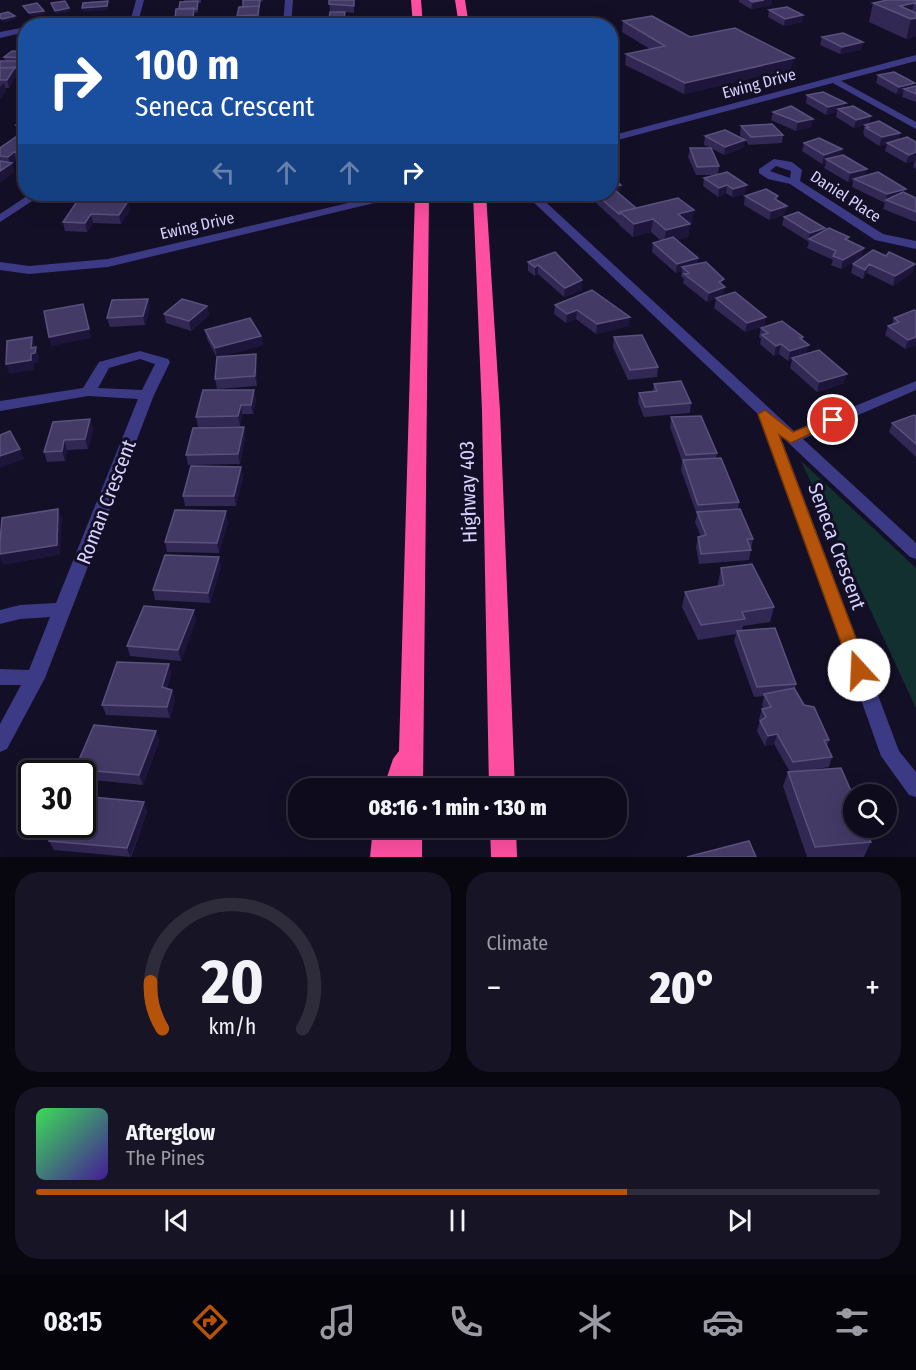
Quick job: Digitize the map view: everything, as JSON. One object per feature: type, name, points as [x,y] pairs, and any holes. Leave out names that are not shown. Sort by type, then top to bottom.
[{"type":"highway","points":[[416,0],[417,18]]},
{"type":"highway","points":[[460,0],[463,18]]},
{"type":"highway","points":[[410,778],[422,201]]},
{"type":"highway","name":"Highway 403","points":[[479,201],[491,411],[502,778]]},
{"type":"highway","points":[[399,778],[412,734]]},
{"type":"highway","points":[[383,857],[385,838]]},
{"type":"highway","points":[[409,838],[409,857]]},
{"type":"highway","points":[[503,838],[504,857]]},
{"type":"street","points":[[135,18],[140,0]]},
{"type":"street","points":[[288,18],[289,0]]},
{"type":"street","points":[[0,35],[18,31]]},
{"type":"street","name":"Ewing Drive","points":[[618,137],[916,58]]},
{"type":"street","points":[[834,80],[916,126]]},
{"type":"street","name":"Daniel Place","points":[[794,182],[879,237],[916,245]]},
{"type":"street","points":[[0,219],[27,201]]},
{"type":"street","name":"Ewing Drive","points":[[0,266],[28,270],[108,263],[368,201]]},
{"type":"street","name":"Seneca Crescent","points":[[538,201],[916,553]]},
{"type":"street","name":"Roman Crescent","points":[[0,743],[35,678],[147,395],[163,362],[140,355],[104,364],[88,392]]},
{"type":"street","points":[[791,438],[916,385]]},
{"type":"street","points":[[0,406],[88,392],[147,395]]},
{"type":"street","name":"Seneca Crescent","points":[[765,414],[891,756],[916,788]]},
{"type":"street","points":[[0,617],[20,612],[64,609]]},
{"type":"street","points":[[0,677],[35,678]]},
{"type":"green space","points":[[801,461],[916,568],[916,708]]},
{"type":"building","points":[[243,0],[260,0],[259,8],[259,6],[243,7]]},
{"type":"building","points":[[329,0],[354,0],[354,6],[329,4]]},
{"type":"building","points":[[888,0],[916,0],[916,4],[900,6],[916,13],[916,18],[911,19],[873,3]]},
{"type":"building","points":[[65,1],[69,8],[55,11],[51,3]]},
{"type":"building","points":[[108,1],[107,6],[82,8],[83,3]]},
{"type":"building","points":[[198,1],[197,9],[179,9],[180,2]]},
{"type":"building","points":[[37,3],[44,11],[29,13],[23,6]]},
{"type":"building","points":[[259,6],[258,15],[237,16],[239,7]]},
{"type":"building","points":[[787,7],[803,15],[785,19],[769,10]]},
{"type":"building","points":[[194,8],[193,18],[175,18],[176,9]]},
{"type":"building","points":[[8,12],[15,16],[0,18],[0,14]]},
{"type":"building","points":[[330,12],[345,12],[344,18],[329,18]]},
{"type":"building","points":[[652,16],[690,37],[735,28],[794,58],[685,83],[626,54],[665,46],[623,21]]},
{"type":"building","points":[[843,33],[863,42],[842,47],[822,37]]},
{"type":"building","points":[[12,51],[18,51],[18,58],[4,57]]},
{"type":"building","points":[[0,61],[18,61],[18,68],[0,68]]},
{"type":"building","points":[[15,67],[7,80],[0,80],[0,68]]},
{"type":"building","points":[[894,72],[915,83],[899,87],[878,75]]},
{"type":"building","points":[[916,86],[916,94],[904,89]]},
{"type":"building","points":[[823,92],[846,103],[828,107],[807,95]]},
{"type":"building","points":[[791,106],[813,119],[798,122],[773,112]]},
{"type":"building","points":[[853,106],[871,116],[856,120],[838,109]]},
{"type":"building","points":[[879,121],[900,133],[882,137],[866,128],[869,127],[865,125]]},
{"type":"building","points":[[772,124],[783,135],[751,137],[741,126]]},
{"type":"building","points":[[725,130],[745,140],[725,147],[705,136]]},
{"type":"building","points":[[18,136],[18,152],[14,152],[8,157],[0,156],[0,148]]},
{"type":"building","points":[[907,137],[916,142],[916,152],[909,155],[887,143]]},
{"type":"building","points":[[819,138],[842,149],[824,155],[804,143]]},
{"type":"building","points":[[690,148],[711,148],[719,166],[697,167]]},
{"type":"building","points":[[843,155],[867,169],[850,173],[826,159]]},
{"type":"building","points":[[0,161],[12,163],[0,171]]},
{"type":"building","points":[[727,172],[747,185],[733,189],[727,185],[719,188],[704,178]]},
{"type":"building","points":[[878,172],[906,189],[887,194],[854,179]]},
{"type":"building","points":[[766,189],[778,196],[775,199],[787,206],[771,211],[745,196]]},
{"type":"building","points":[[903,192],[916,198],[916,212],[886,200]]},
{"type":"building","points":[[618,193],[636,208],[619,214],[604,201],[618,201]]},
{"type":"building","points":[[678,198],[694,210],[678,214],[690,224],[666,230],[653,219],[634,224],[620,212]]},
{"type":"building","points":[[77,201],[128,201],[119,215],[91,214],[85,223],[63,222]]},
{"type":"building","points":[[798,212],[825,228],[810,233],[784,217]]},
{"type":"building","points":[[829,228],[849,237],[845,239],[864,248],[843,260],[833,256],[836,251],[809,239]]},
{"type":"building","points":[[673,237],[698,258],[677,264],[653,243]]},
{"type":"building","points":[[873,250],[886,256],[889,252],[915,264],[895,276],[869,264],[865,270],[853,264]]},
{"type":"building","points":[[555,252],[582,280],[565,288],[538,265],[535,267],[528,262]]},
{"type":"building","points":[[706,262],[724,279],[719,282],[725,287],[709,293],[684,274],[689,273],[682,267]]},
{"type":"building","points":[[592,290],[630,317],[597,324],[577,310],[567,314],[555,305]]},
{"type":"building","points":[[735,292],[766,317],[747,323],[716,298]]},
{"type":"building","points":[[148,299],[143,316],[107,318],[112,300]]},
{"type":"building","points":[[182,299],[207,306],[189,321],[164,314]]},
{"type":"building","points":[[83,304],[89,329],[49,337],[44,311]]},
{"type":"building","points":[[916,311],[916,337],[908,340],[888,326],[899,322],[894,318]]},
{"type":"building","points":[[250,318],[261,336],[215,348],[205,330]]},
{"type":"building","points":[[782,321],[803,337],[800,338],[809,345],[790,351],[781,344],[776,346],[762,335],[768,333],[761,328]]},
{"type":"building","points":[[642,335],[658,367],[630,370],[614,337]]},
{"type":"building","points":[[32,337],[31,348],[36,347],[35,353],[31,354],[31,360],[6,364],[7,341]]},
{"type":"building","points":[[819,350],[847,374],[819,382],[792,358]]},
{"type":"building","points":[[256,354],[255,376],[215,379],[217,357]]},
{"type":"building","points":[[681,381],[691,403],[645,407],[639,393],[657,391],[654,384]]},
{"type":"building","points":[[203,390],[254,390],[251,405],[241,405],[238,416],[196,417]]},
{"type":"building","points":[[701,416],[717,453],[686,455],[671,417]]},
{"type":"building","points":[[916,416],[916,444],[892,423]]},
{"type":"building","points":[[90,419],[85,439],[64,440],[62,451],[44,452],[53,422]]},
{"type":"building","points":[[244,427],[238,454],[186,455],[193,428]]},
{"type":"building","points":[[10,431],[20,449],[0,456],[0,435]]},
{"type":"building","points":[[721,458],[739,502],[698,505],[683,460]]},
{"type":"building","points":[[191,466],[241,467],[234,496],[183,496]]},
{"type":"building","points":[[58,509],[57,545],[0,554],[2,518]]},
{"type":"building","points":[[740,509],[753,539],[747,539],[751,550],[701,554],[698,537],[706,535],[697,512]]},
{"type":"building","points":[[175,510],[226,511],[217,543],[165,542]]},
{"type":"building","points":[[165,555],[219,557],[208,593],[153,590]]},
{"type":"building","points":[[752,564],[774,607],[742,612],[745,619],[701,625],[685,592],[724,585],[721,568]]},
{"type":"building","points":[[144,606],[194,610],[178,650],[127,646]]},
{"type":"building","points":[[775,628],[796,684],[757,687],[737,631]]},
{"type":"building","points":[[117,662],[169,664],[162,687],[172,690],[167,707],[102,705]]},
{"type":"building","points":[[794,688],[804,705],[814,707],[829,740],[824,740],[832,757],[793,762],[777,734],[768,736],[760,721],[766,717],[762,709],[771,707],[764,694]]},
{"type":"building","points":[[94,725],[156,731],[139,775],[96,771],[96,760],[79,760]]},
{"type":"building","points":[[841,768],[848,784],[843,784],[843,838],[869,838],[871,842],[815,847],[788,772]]},
{"type":"building","points":[[96,797],[144,802],[127,848],[49,841],[50,838],[96,838]]},
{"type":"building","points":[[749,841],[756,857],[687,857]]},
{"type":"route","points":[[833,420],[791,438],[765,414],[859,670]]}]
